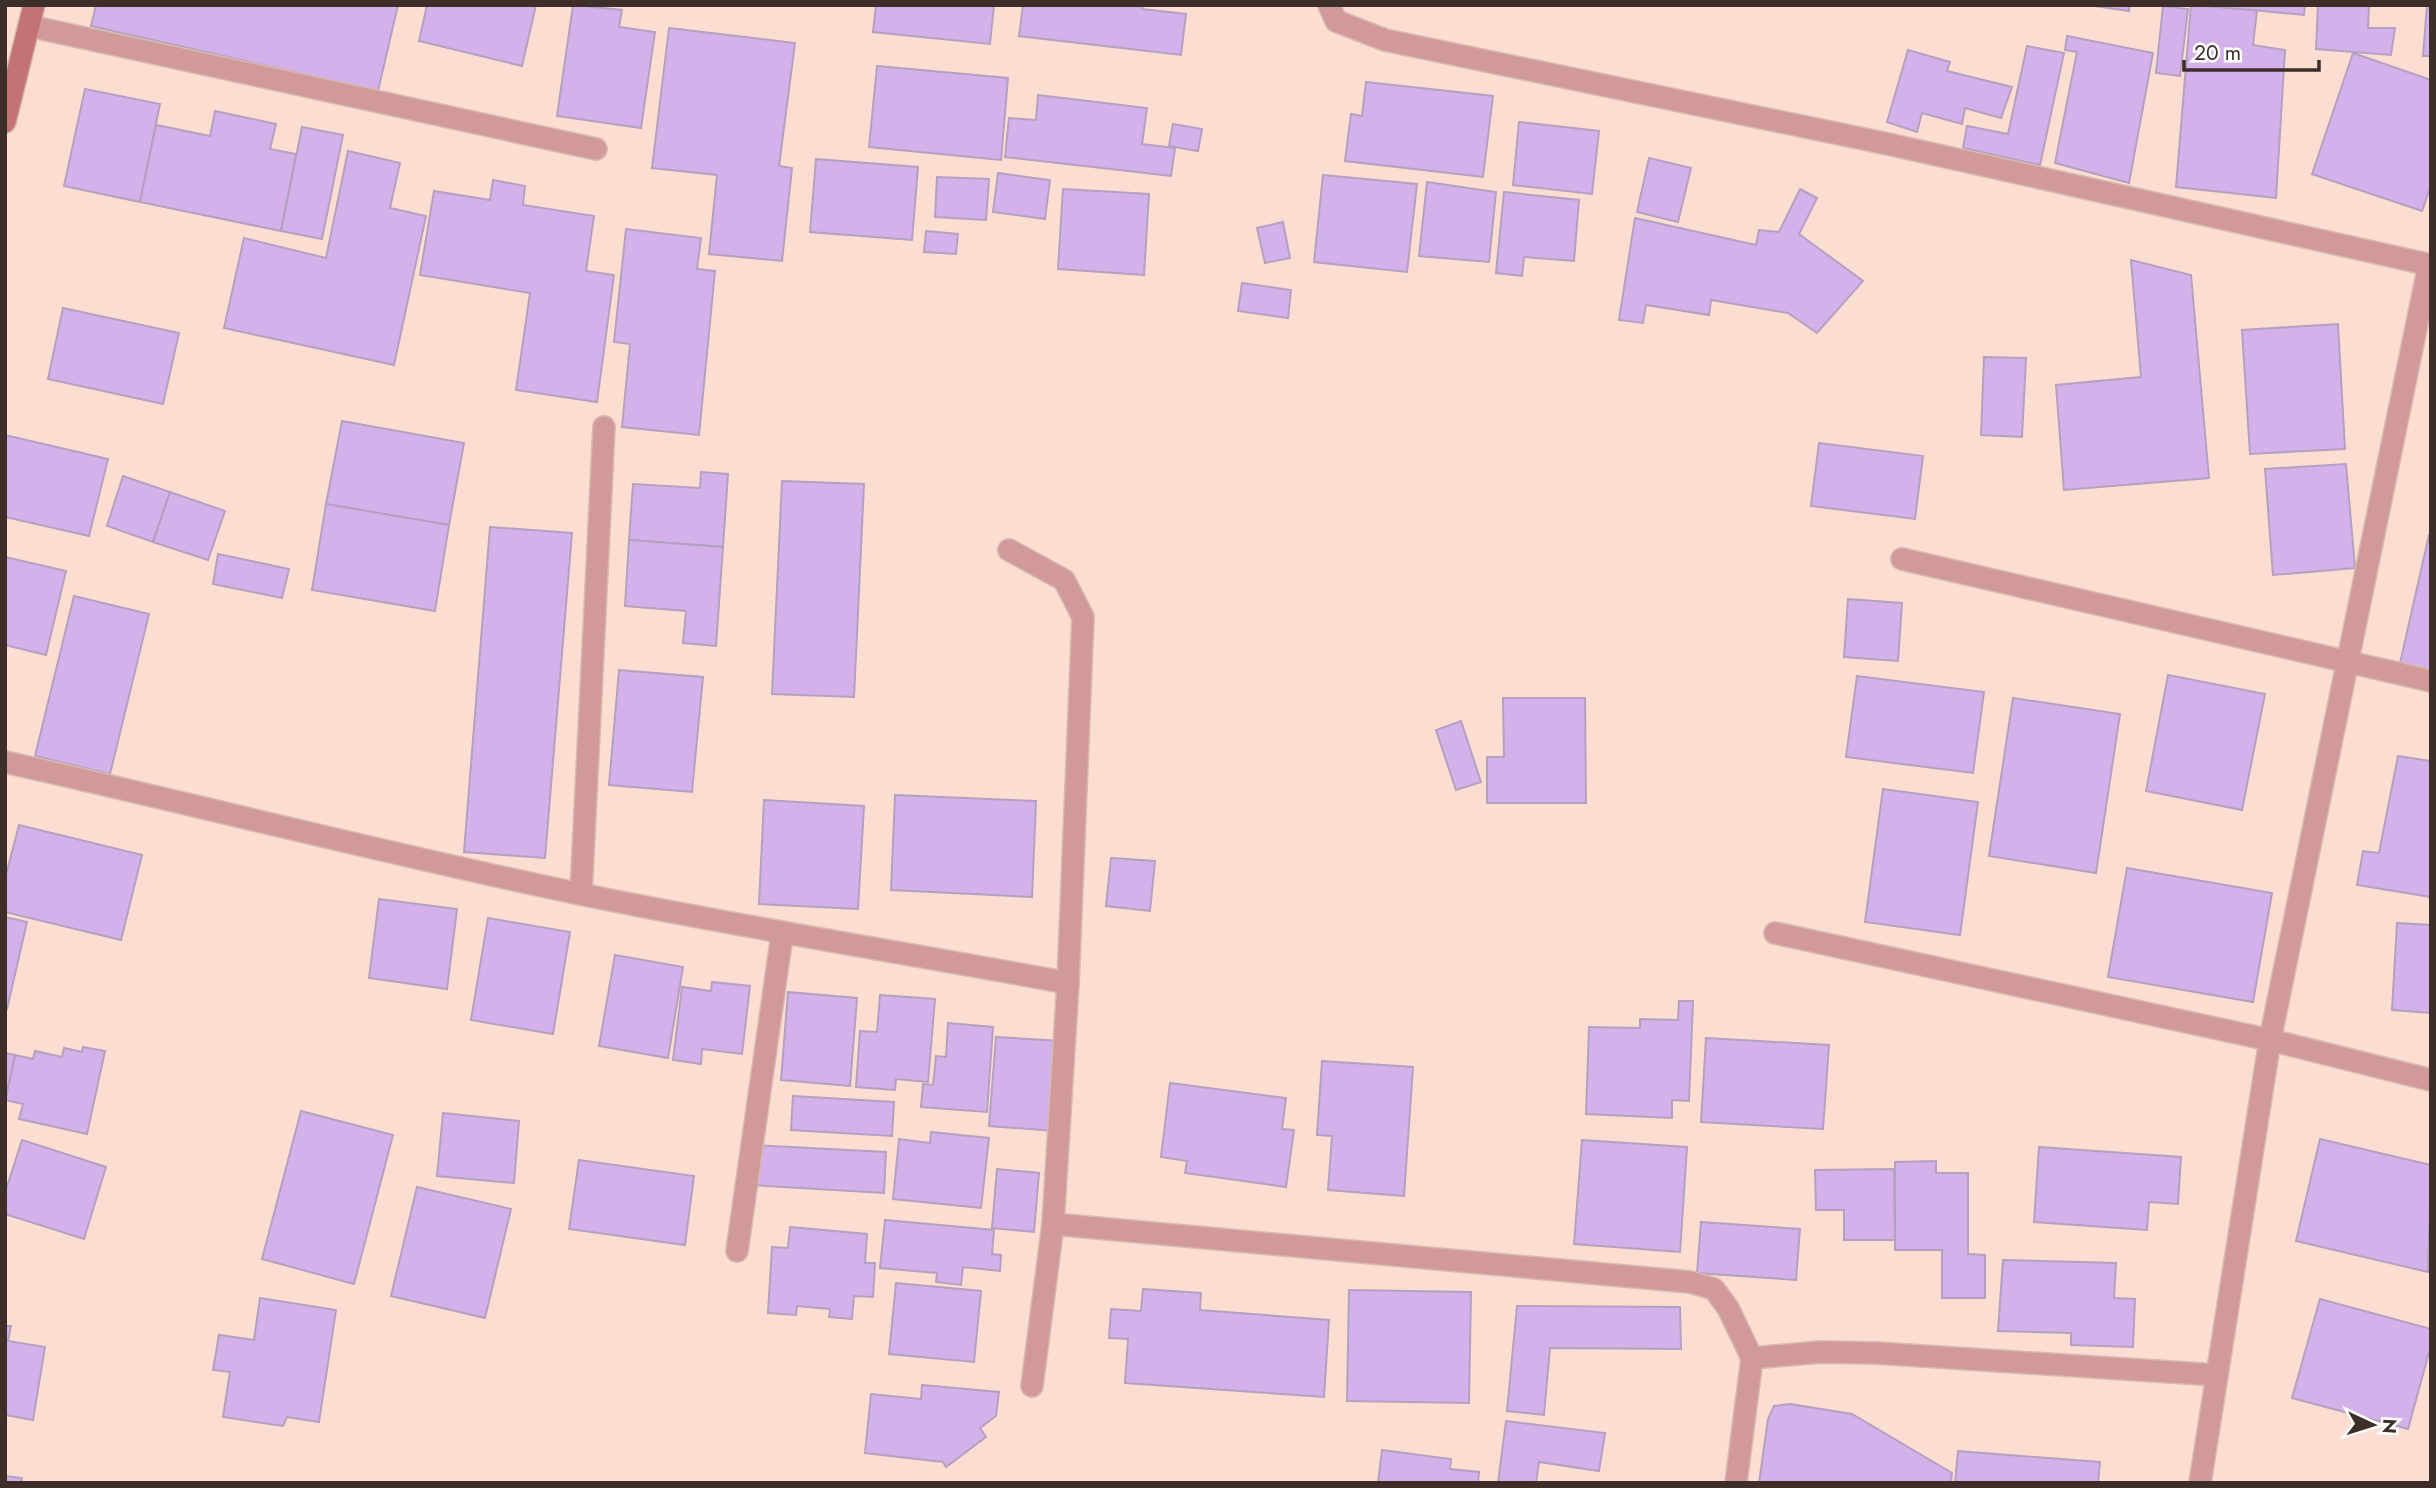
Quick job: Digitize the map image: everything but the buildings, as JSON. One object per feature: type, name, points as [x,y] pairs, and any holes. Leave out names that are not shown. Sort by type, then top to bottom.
[{"type":"street","points":[[1329,5],[1336,21],[1385,40],[1888,144],[2430,265],[2270,1040],[2201,1482]]},
{"type":"street","points":[[5,122],[32,15],[597,149]]},
{"type":"street","points":[[581,894],[604,427]]},
{"type":"street","points":[[1009,550],[1064,580],[1083,617],[1068,983],[1053,1224],[1032,1386]]},
{"type":"street","points":[[1902,559],[2431,681]]},
{"type":"street","points":[[5,762],[581,894],[782,935],[905,953],[1068,983]]},
{"type":"street","points":[[1775,933],[2270,1040],[2431,1080]]},
{"type":"street","points":[[737,1251],[782,935]]},
{"type":"street","points":[[1053,1224],[1690,1282],[1714,1289],[1728,1308],[1752,1358],[1736,1483]]},
{"type":"street","points":[[1752,1358],[1820,1352],[1876,1353],[2217,1375]]}]
